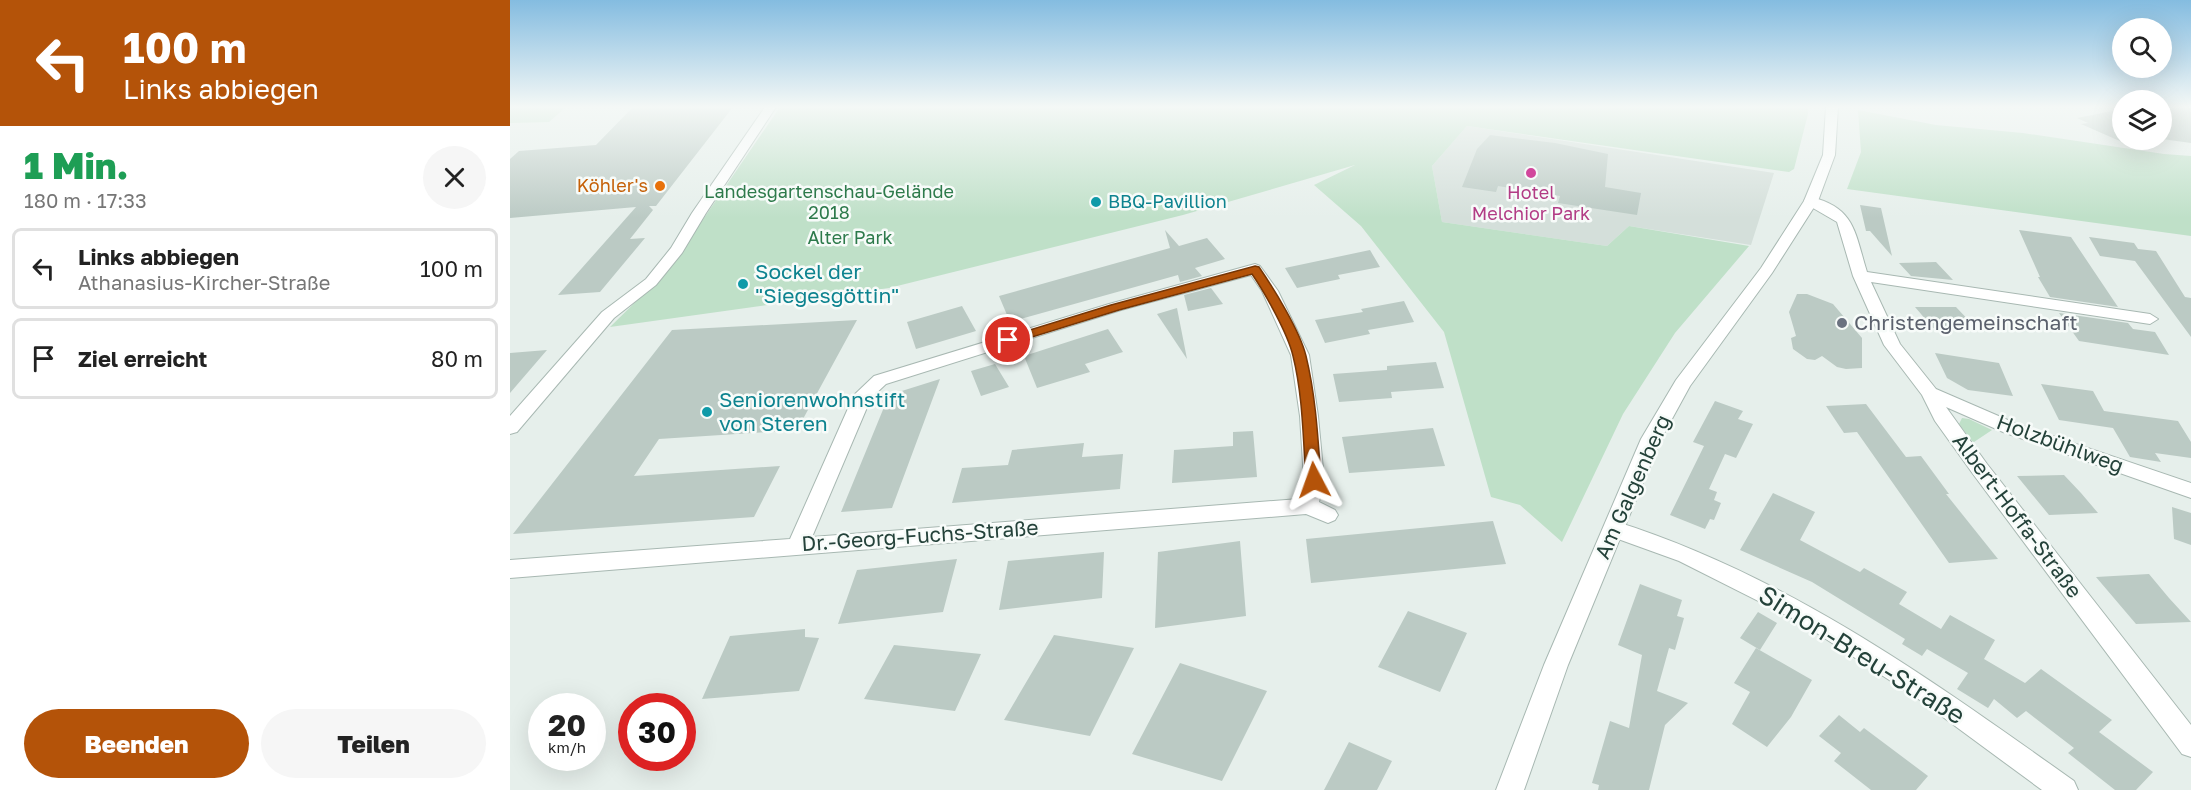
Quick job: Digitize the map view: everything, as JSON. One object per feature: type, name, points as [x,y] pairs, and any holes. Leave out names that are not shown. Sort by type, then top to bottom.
[{"type":"street","points":[[510,428],[608,315],[651,282],[677,250],[746,144]]},
{"type":"street","name":"Am Galgenberg","points":[[1510,790],[1556,665],[1651,439],[1682,384],[1767,270],[1802,217],[1811,201],[1829,155],[1830,144]]},
{"type":"street","name":"Albert-Hoffa-Straße","points":[[1811,201],[1836,213],[1844,220],[1861,276],[1892,345],[1930,393],[1942,417],[2191,745]]},
{"type":"street","points":[[798,545],[863,395],[880,380],[1115,307],[1255,269],[1270,291],[1300,354],[1309,416],[1314,480],[1308,506]]},
{"type":"street","points":[[1861,276],[2150,319]]},
{"type":"street","name":"Holzbühlweg","points":[[1930,393],[2010,428],[2191,491]]},
{"type":"street","name":"Dr.-Georg-Fuchs-Straße","points":[[510,569],[1308,506],[1328,515]]},
{"type":"street","name":"Simon-Breu-Straße","points":[[1614,529],[1687,555],[1806,614],[1926,690],[2064,790]]},
{"type":"shaded area","points":[[1451,144],[1584,144],[1774,173],[1751,245],[1629,226],[1607,246],[1442,222],[1432,166]]},
{"type":"green space","points":[[755,144],[1451,144],[1432,166],[1442,222],[1607,246],[1629,226],[1749,246],[1675,333],[1623,414],[1562,542],[1520,505],[1491,497],[1444,332],[1361,226],[1314,185],[1355,165],[1183,215],[889,288],[610,327],[669,269]]},
{"type":"green space","points":[[1592,144],[1800,144],[1794,169],[1789,172]]},
{"type":"green space","points":[[1860,144],[2096,144],[2112,146],[2112,150],[2137,150],[2191,156],[2191,236],[1847,189],[1861,152]]},
{"type":"green space","points":[[1962,418],[1992,430],[1974,442],[1959,424]]},
{"type":"building","points":[[704,144],[656,206],[649,206],[653,210],[630,239],[645,238],[600,292],[558,295],[636,207],[510,218],[510,159],[519,151],[596,145]]},
{"type":"building","name":"Hotel Melchior Park","points":[[1482,144],[1559,144],[1608,154],[1605,187],[1641,193],[1637,215],[1558,203],[1560,196],[1498,186],[1496,192],[1462,187],[1477,149]]},
{"type":"building","points":[[1860,205],[1881,208],[1892,256],[1870,231],[1866,231]]},
{"type":"building","points":[[1165,230],[1179,246],[1207,238],[1225,259],[1195,268],[1202,276],[1180,282],[1178,275],[1010,322],[999,296],[1170,248]]},
{"type":"building","points":[[2019,230],[2071,237],[2118,307],[2050,297],[2038,277],[2040,277]]},
{"type":"building","points":[[2089,237],[2134,243],[2138,249],[2156,251],[2185,297],[2191,298],[2191,337],[2135,261],[2100,256]]},
{"type":"building","points":[[1370,250],[1380,267],[1338,275],[1340,279],[1297,288],[1285,268]]},
{"type":"building","points":[[1936,262],[1953,280],[1911,276],[1899,263]]},
{"type":"building","points":[[1211,288],[1223,304],[1188,311],[1184,295]]},
{"type":"building","points":[[1797,294],[1807,294],[1833,304],[1862,338],[1862,368],[1837,367],[1822,356],[1815,360],[1807,359],[1793,349],[1791,338],[1796,336],[1789,312]]},
{"type":"building","points":[[1404,301],[1414,322],[1368,330],[1370,334],[1325,343],[1315,320],[1363,312],[1361,309]]},
{"type":"building","points":[[962,306],[976,331],[916,349],[907,322]]},
{"type":"building","points":[[1915,307],[1956,307],[1975,327],[1933,328]]},
{"type":"building","points":[[1177,308],[1187,359],[1157,314]]},
{"type":"building","points":[[2059,313],[2128,323],[2133,329],[2155,332],[2169,355],[2079,341]]},
{"type":"building","name":"Seniorenwohnstift von Steren","points":[[857,320],[797,430],[659,439],[634,476],[780,466],[754,517],[513,534],[672,330]]},
{"type":"building","points":[[1108,329],[1123,352],[1085,364],[1090,372],[1037,388],[1024,356]]},
{"type":"building","points":[[547,350],[510,393],[510,353]]},
{"type":"building","points":[[1935,353],[1999,363],[2013,396],[1968,390],[1947,378]]},
{"type":"building","points":[[1436,362],[1444,388],[1391,392],[1392,398],[1339,402],[1333,374],[1387,370],[1387,366]]},
{"type":"building","points":[[995,364],[1009,387],[981,396],[971,371]]},
{"type":"building","points":[[940,379],[892,508],[841,512],[889,395]]},
{"type":"building","points":[[2041,384],[2093,391],[2104,411],[2178,421],[2191,442],[2191,458],[2155,453],[2161,462],[2130,457],[2113,428],[2059,420]]},
{"type":"building","points":[[1715,401],[1743,411],[1738,419],[1753,424],[1736,458],[1725,454],[1709,489],[1717,492],[1714,500],[1721,503],[1714,520],[1710,519],[1705,529],[1670,515],[1704,446],[1693,442]]},
{"type":"building","points":[[1866,404],[1906,457],[1921,456],[1949,494],[1946,494],[1998,559],[1949,563],[1857,432],[1844,433],[1826,406]]},
{"type":"building","points":[[1433,428],[1445,466],[1349,473],[1342,437]]},
{"type":"building","points":[[1253,431],[1257,477],[1172,483],[1174,450],[1233,446],[1233,432]]},
{"type":"building","points":[[1084,443],[1082,457],[1123,454],[1120,489],[952,503],[962,468],[1008,465],[1012,450]]},
{"type":"building","points":[[2064,475],[2098,513],[2049,515],[2017,476]]},
{"type":"building","points":[[1773,493],[1815,512],[1800,540],[1860,572],[1864,568],[1907,592],[1899,604],[1941,629],[1950,615],[1995,640],[1984,659],[2025,683],[2041,669],[2112,720],[2099,732],[2153,772],[2136,790],[2115,790],[2068,753],[2074,748],[2026,711],[2017,718],[1994,699],[1988,708],[1957,689],[1968,673],[1927,649],[1922,656],[1902,644],[1905,639],[1812,582],[1740,550]]},
{"type":"building","points":[[2172,507],[2191,513],[2191,545],[2174,539]]},
{"type":"building","points":[[1493,521],[1506,564],[1311,583],[1306,539]]},
{"type":"building","points":[[1240,541],[1246,616],[1155,628],[1158,552]]},
{"type":"building","points":[[1104,552],[1102,598],[999,610],[1008,561]]},
{"type":"building","points":[[957,559],[943,612],[838,624],[857,570]]},
{"type":"building","points":[[2149,574],[2191,622],[2136,624],[2096,577]]},
{"type":"building","points":[[1640,584],[1682,600],[1677,616],[1684,618],[1675,650],[1669,648],[1657,691],[1688,703],[1665,725],[1649,790],[1598,790],[1599,785],[1592,783],[1610,721],[1629,728],[1642,655],[1618,645]]},
{"type":"building","points":[[1408,611],[1467,633],[1440,692],[1378,667]]},
{"type":"building","points":[[1758,612],[1777,623],[1760,650],[1740,638]]},
{"type":"building","points":[[805,629],[805,637],[819,638],[799,691],[702,699],[730,636]]},
{"type":"building","points":[[1054,635],[1134,648],[1090,736],[1004,720]]},
{"type":"building","points":[[894,645],[981,654],[955,711],[864,699]]},
{"type":"building","points":[[1756,648],[1812,680],[1791,717],[1767,747],[1732,724],[1750,692],[1734,683]]},
{"type":"building","points":[[1180,663],[1267,691],[1222,781],[1132,754]]},
{"type":"building","points":[[1839,715],[1860,732],[1864,728],[1928,776],[1916,790],[1871,790],[1834,761],[1841,753],[1819,736]]},
{"type":"building","points":[[1349,742],[1392,761],[1377,790],[1324,790]]},
{"type":"place","name":"Hotel Melchior Park","points":[[1531,173]]},
{"type":"place","name":"Köhler's","points":[[660,186]]},
{"type":"place","name":"BBQ-Pavillion","points":[[1096,202]]},
{"type":"place","name":"Sockel der \"Siegesgöttin\"","points":[[743,284]]},
{"type":"place","name":"Christengemeinschaft","points":[[1842,323]]},
{"type":"place","name":"Seniorenwohnstift von Steren","points":[[707,412]]},
{"type":"route","points":[[1008,340],[1115,307],[1255,269],[1270,291],[1300,354],[1309,416],[1314,480]]},
{"type":"park label","name":"Landesgartenschau-Gelände 2018","points":[[829,202]]},
{"type":"park label","name":"Alter Park","points":[[850,238]]}]
